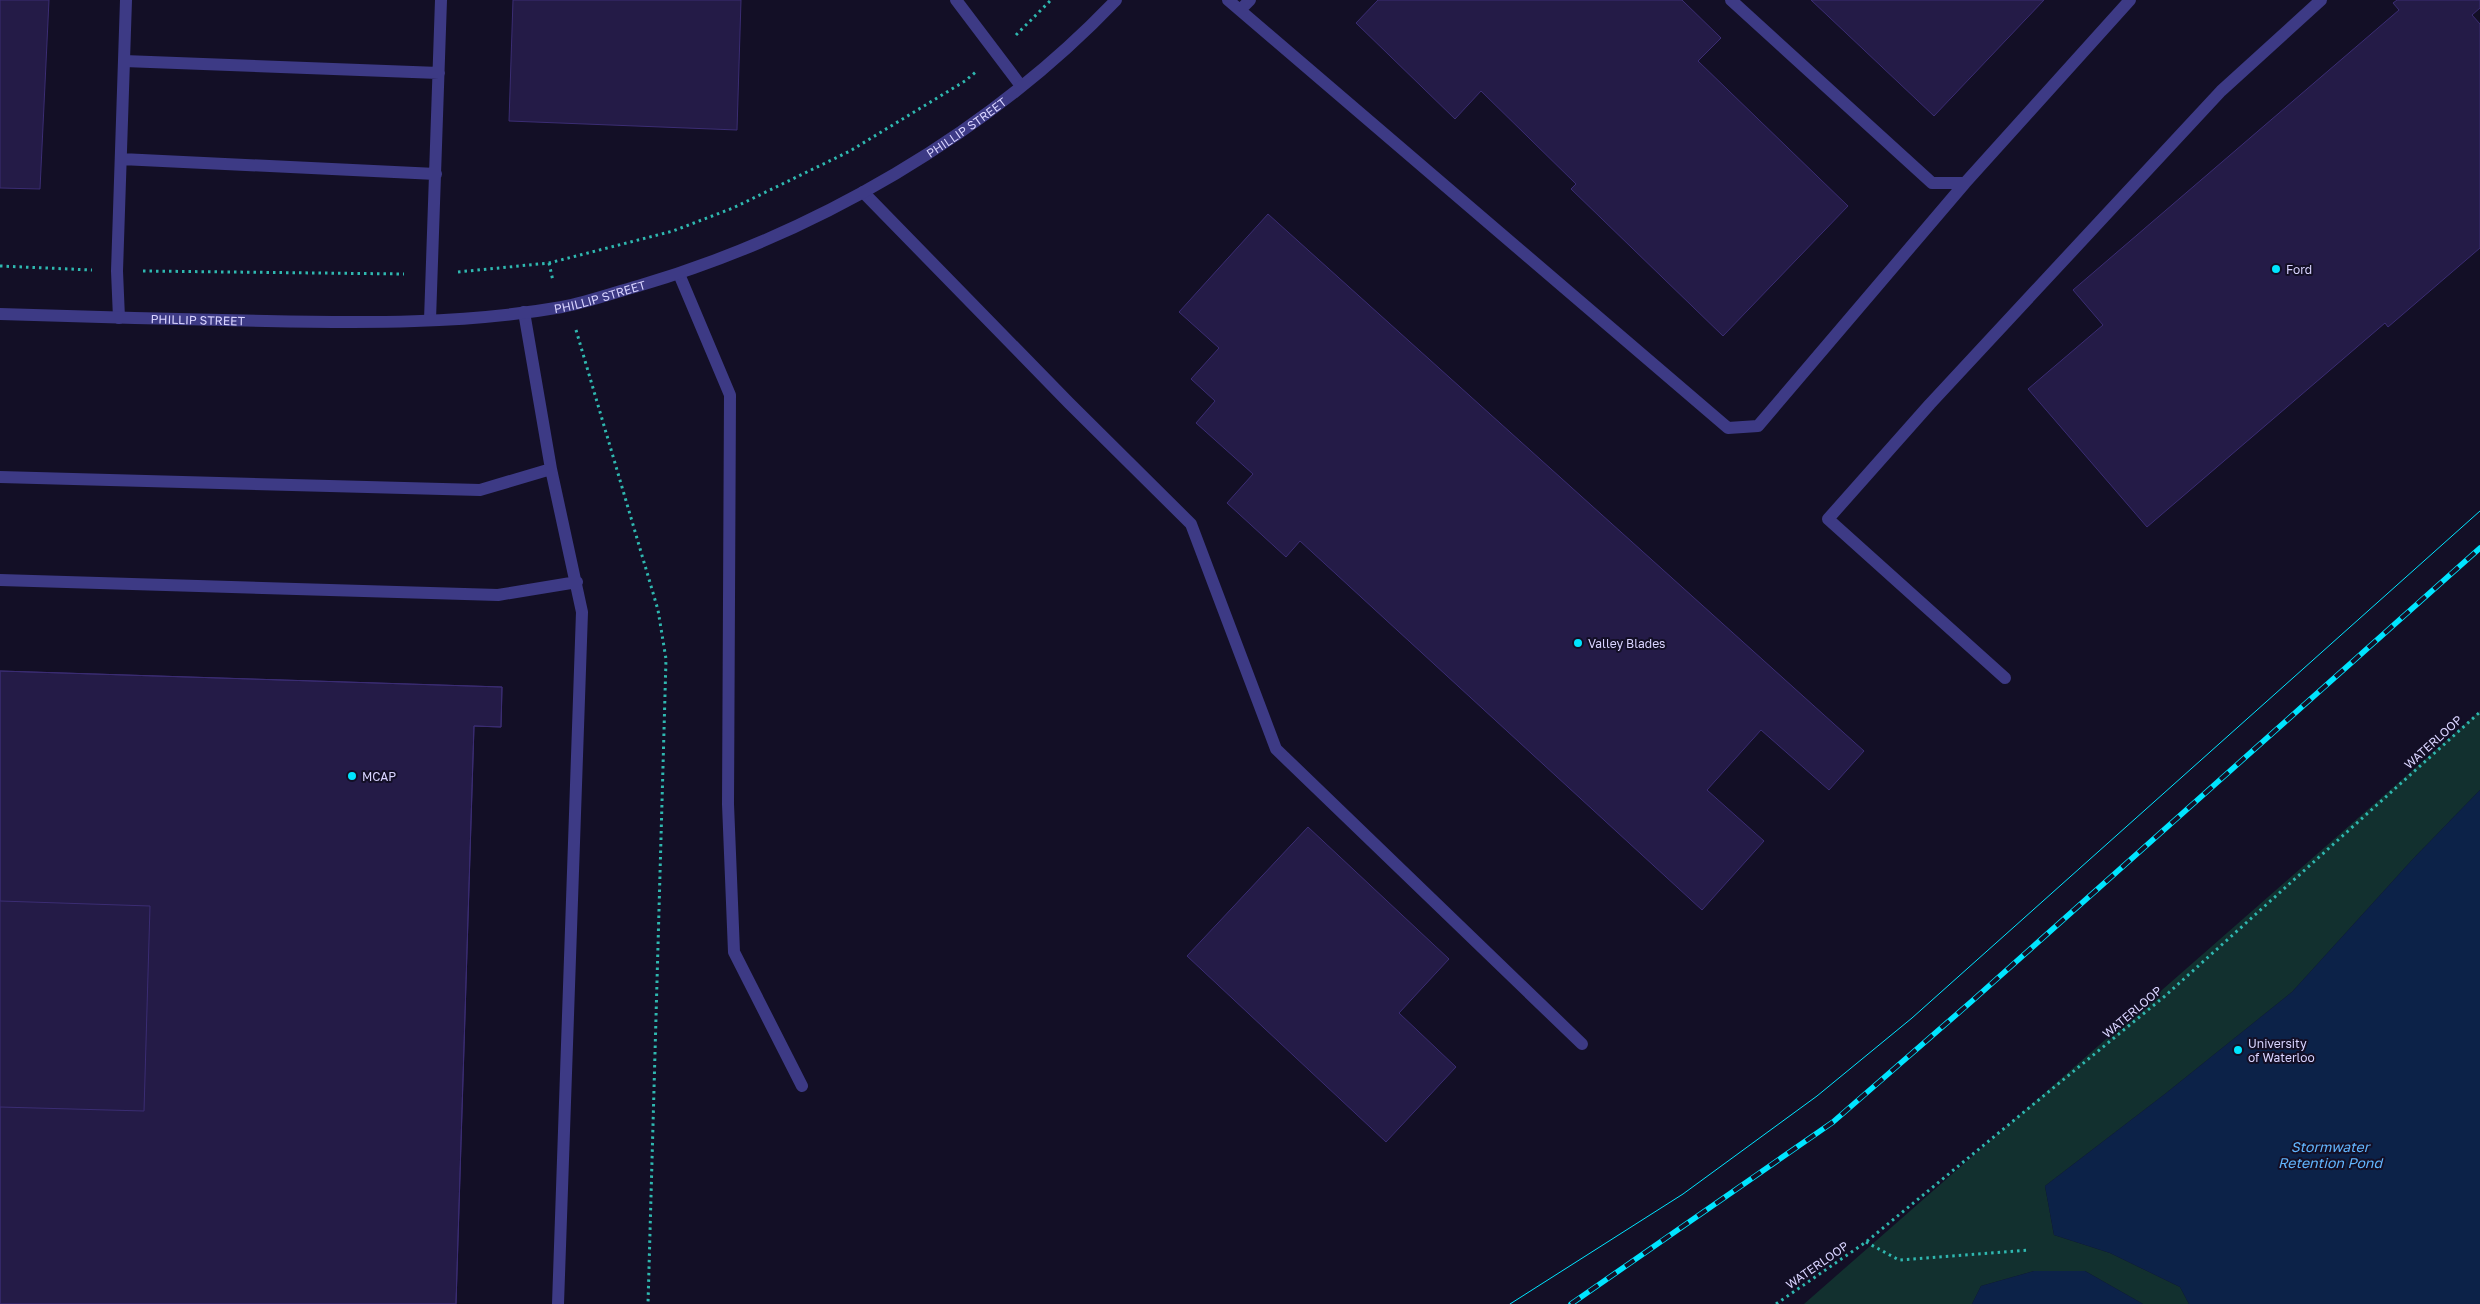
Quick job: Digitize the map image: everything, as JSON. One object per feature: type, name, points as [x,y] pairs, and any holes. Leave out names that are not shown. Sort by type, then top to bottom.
[{"type":"street","points":[[119,318],[118,270],[126,0]]},
{"type":"street","points":[[430,320],[430,275],[436,174],[441,0]]},
{"type":"street","points":[[956,0],[1021,86]]},
{"type":"street","name":"PHILLIP STREET","points":[[0,314],[357,323],[430,320],[524,312],[565,306],[679,274],[736,253],[863,192],[951,139],[1021,86],[1086,32],[1116,0]]},
{"type":"street","points":[[1228,0],[1728,428],[1758,426],[1965,183],[2130,0]]},
{"type":"street","points":[[1240,10],[1250,0]]},
{"type":"street","points":[[1731,0],[1932,182],[1965,183]]},
{"type":"street","points":[[2005,678],[1828,519],[1930,404],[2221,91],[2321,0]]},
{"type":"street","points":[[124,61],[439,73]]},
{"type":"street","points":[[121,159],[436,174]]},
{"type":"street","points":[[863,192],[1069,403],[1191,524],[1276,749],[1582,1044]]},
{"type":"street","points":[[679,274],[730,395],[728,804],[734,952],[802,1086]]},
{"type":"street","points":[[524,312],[551,469],[582,612],[558,1304]]},
{"type":"street","points":[[0,477],[480,490],[551,469]]},
{"type":"street","points":[[0,580],[498,595],[577,582]]},
{"type":"path","points":[[0,266],[118,270],[430,275],[549,263],[673,231],[733,208],[850,151],[965,81],[997,54],[1051,0]]},
{"type":"path","points":[[549,263],[550,276]]},
{"type":"path","points":[[578,334],[581,354],[658,610],[666,659],[648,1304]]},
{"type":"path","name":"WATERLOOP","points":[[1776,1304],[1866,1242],[2165,996],[2480,712]]},
{"type":"path","points":[[1866,1242],[1899,1260],[2030,1250]]},
{"type":"green space","points":[[2480,711],[2480,790],[2412,860],[2292,992],[2165,1094],[2045,1186],[2054,1235],[2110,1253],[2180,1287],[2189,1304],[2143,1304],[2085,1271],[2034,1271],[1981,1286],[1972,1304],[1804,1304]]},
{"type":"water","name":"Stormwater Retention Pond","points":[[2480,790],[2480,1304],[2189,1304],[2180,1287],[2110,1253],[2054,1235],[2045,1186],[2165,1094],[2292,992],[2412,860]]},
{"type":"water","points":[[2034,1271],[2085,1271],[2143,1304],[1972,1304],[1981,1286]]},
{"type":"building","points":[[0,0],[49,0],[40,189],[0,188]]},
{"type":"building","points":[[513,0],[741,0],[737,130],[509,121]]},
{"type":"building","points":[[1378,0],[1682,0],[1721,38],[1698,61],[1848,206],[1723,336],[1571,189],[1576,184],[1481,91],[1455,119],[1356,23]]},
{"type":"building","points":[[1811,0],[2044,0],[1934,116]]},
{"type":"building","name":"Ford","points":[[2397,0],[2480,0],[2480,8],[2472,15],[2480,24],[2480,248],[2388,327],[2385,323],[2147,527],[2028,389],[2103,325],[2073,290],[2399,10],[2393,3]]},
{"type":"building","name":"Valley Blades","points":[[1268,214],[1864,751],[1829,790],[1761,730],[1707,790],[1764,841],[1702,910],[1300,541],[1286,557],[1227,503],[1253,474],[1196,423],[1215,401],[1191,379],[1219,348],[1179,312]]},
{"type":"building","points":[[0,671],[502,687],[501,727],[474,726],[456,1304],[0,1304],[0,1107],[144,1111],[150,906],[0,901]]},
{"type":"building","points":[[0,671],[502,687],[501,727],[474,726],[456,1304],[0,1304]]},
{"type":"building","points":[[1308,827],[1449,959],[1399,1013],[1456,1067],[1386,1142],[1187,956]]},
{"type":"tram line","points":[[1510,1304],[1683,1194],[1817,1096],[1912,1018],[2480,511]]},
{"type":"railway","points":[[1571,1304],[1833,1122],[1972,1001],[2480,548]]},
{"type":"place","name":"Ford","points":[[2276,269]]},
{"type":"place","name":"Valley Blades","points":[[1578,643]]},
{"type":"place","name":"MCAP","points":[[352,776]]},
{"type":"place","name":"University of Waterloo","points":[[2238,1050]]}]
